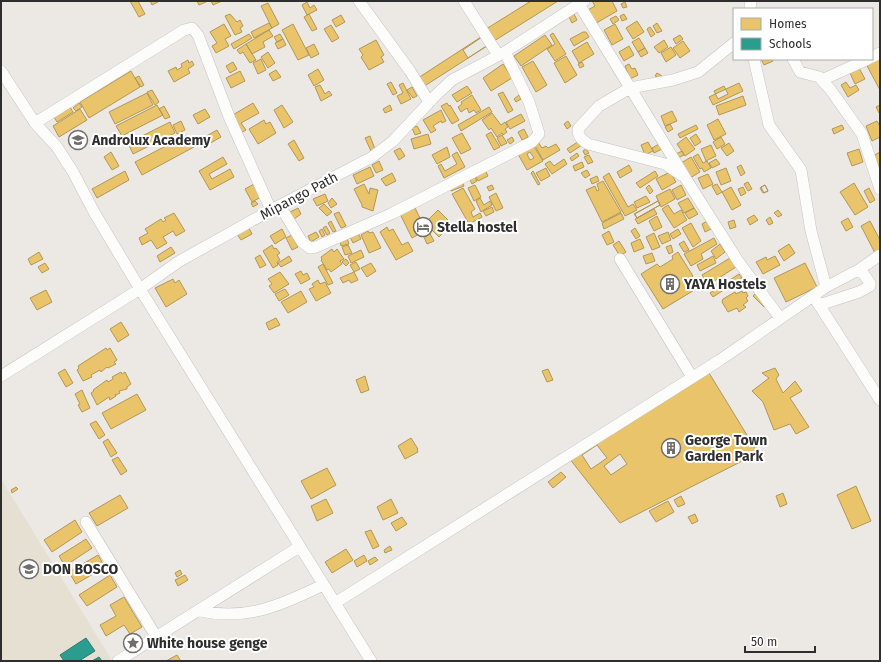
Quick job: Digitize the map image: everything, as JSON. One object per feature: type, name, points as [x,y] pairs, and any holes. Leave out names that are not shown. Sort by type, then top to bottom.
[{"type":"street","points":[[359,1],[410,71],[429,102]]},
{"type":"street","points":[[35,123],[184,30],[192,28],[198,35],[230,119],[275,208],[302,242],[310,248],[316,247],[391,214],[532,142],[539,134],[529,102],[502,54],[464,1]]},
{"type":"street","points":[[580,2],[630,88],[686,179],[738,261],[780,318]]},
{"type":"street","name":"Mipango Path","points":[[1,376],[140,290],[178,262],[275,208],[372,157],[393,141],[429,102],[452,80],[502,54],[580,2]]},
{"type":"street","points":[[686,179],[665,164],[588,144],[578,134],[578,129],[585,119],[599,106],[630,88],[673,80],[698,72],[733,44]]},
{"type":"street","points":[[754,60],[769,125],[802,170],[811,231],[826,287]]},
{"type":"street","points":[[794,60],[800,72],[819,77],[822,80],[862,134],[880,189]]},
{"type":"street","points":[[822,80],[866,60]]},
{"type":"street","points":[[1,71],[35,123],[57,147],[73,172],[94,212],[140,290],[369,660]]},
{"type":"street","points":[[817,301],[826,287],[860,269],[880,255]]},
{"type":"street","points":[[620,259],[692,377]]},
{"type":"street","points":[[335,603],[692,377],[780,318],[817,301],[859,292],[870,286],[860,269]]},
{"type":"street","points":[[817,301],[880,400]]},
{"type":"street","points":[[86,522],[157,638]]},
{"type":"street","points":[[118,661],[157,638],[300,547]]},
{"type":"street","points":[[200,611],[247,614],[271,607],[323,585]]},
{"type":"shaded area","name":"DON BOSCO","points":[[1,479],[111,659],[107,661],[1,661]]},
{"type":"building: Homes","points":[[130,1],[138,1],[145,14],[139,17]]},
{"type":"building: Homes","points":[[150,1],[158,1],[158,2],[152,5]]},
{"type":"building: Homes","points":[[197,1],[206,1],[206,2],[199,5]]},
{"type":"building: Homes","points":[[211,1],[222,1],[213,5]]},
{"type":"building: Homes","points":[[531,1],[558,1],[494,41],[486,29]]},
{"type":"building: Homes","points":[[592,1],[612,1],[617,11],[593,25],[586,11],[595,6]]},
{"type":"building: Homes","points":[[307,2],[310,8],[314,5],[317,10],[307,15],[302,5]]},
{"type":"building: Homes","points":[[625,2],[627,7],[623,8],[621,4]]},
{"type":"building: Homes","points":[[268,3],[279,24],[272,28],[261,6]]},
{"type":"building: Homes","points":[[230,14],[237,22],[240,20],[243,26],[240,28],[242,32],[235,35],[225,16]]},
{"type":"building: Homes","points":[[309,14],[317,29],[312,31],[304,17]]},
{"type":"building: Homes","points":[[574,14],[577,20],[572,23],[569,17]]},
{"type":"building: Homes","points":[[624,14],[627,19],[622,21],[620,16]]},
{"type":"building: Homes","points":[[341,15],[345,22],[336,27],[332,20]]},
{"type":"building: Homes","points":[[616,16],[619,20],[613,24],[610,19]]},
{"type":"building: Homes","points":[[637,21],[644,32],[633,39],[626,28]]},
{"type":"building: Homes","points":[[269,23],[272,28],[254,38],[251,32]]},
{"type":"building: Homes","points":[[657,23],[662,31],[657,33],[653,26]]},
{"type":"building: Homes","points":[[224,24],[231,36],[225,39],[229,46],[216,53],[212,46],[217,43],[210,32]]},
{"type":"building: Homes","points":[[293,24],[309,55],[298,60],[282,30]]},
{"type":"building: Homes","points":[[615,24],[623,39],[612,45],[604,30]]},
{"type":"building: Homes","points":[[331,25],[339,38],[332,42],[324,29]]},
{"type":"building: Homes","points":[[650,27],[655,34],[651,37],[647,29]]},
{"type":"building: Homes","points":[[269,30],[273,36],[263,42],[265,47],[252,54],[246,44]]},
{"type":"building: Homes","points":[[583,32],[586,32],[589,37],[574,46],[570,39]]},
{"type":"building: Homes","points":[[553,33],[566,54],[555,61],[547,49],[555,44],[550,35]]},
{"type":"building: Homes","points":[[249,34],[252,38],[234,49],[231,44]]},
{"type":"building: Homes","points":[[280,34],[283,39],[277,42],[274,37]]},
{"type":"building: Homes","points":[[545,35],[552,45],[521,66],[514,56]]},
{"type":"building: Homes","points":[[680,35],[683,39],[676,44],[673,39]]},
{"type":"building: Homes","points":[[481,37],[487,46],[423,87],[418,78]]},
{"type":"building: Homes","points":[[482,37],[488,45],[468,58],[463,50]]},
{"type":"building: Homes","points":[[639,38],[645,48],[638,52],[632,42]]},
{"type":"building: Homes","points":[[283,39],[286,45],[278,49],[275,43]]},
{"type":"building: Homes","points":[[376,40],[384,55],[381,57],[384,62],[369,70],[361,57],[363,55],[359,49]]},
{"type":"building: Homes","points":[[664,40],[668,47],[659,53],[654,47]]},
{"type":"building: Homes","points":[[683,41],[690,51],[680,58],[673,48]]},
{"type":"building: Homes","points":[[587,42],[594,54],[579,63],[572,51]]},
{"type":"building: Homes","points":[[246,44],[256,60],[250,63],[243,52],[240,54],[237,50]]},
{"type":"building: Homes","points":[[314,44],[319,54],[311,58],[306,48]]},
{"type":"building: Homes","points":[[629,46],[634,55],[624,61],[619,52]]},
{"type":"building: Homes","points":[[671,47],[676,55],[666,62],[661,53]]},
{"type":"building: Homes","points":[[645,48],[648,53],[641,57],[638,52]]},
{"type":"building: Homes","points":[[268,52],[275,63],[268,68],[261,57]]},
{"type":"building: Homes","points":[[566,56],[577,75],[565,83],[554,63]]},
{"type":"building: Homes","points":[[880,57],[880,90],[866,64]]},
{"type":"building: Homes","points":[[261,59],[266,70],[258,74],[253,63]]},
{"type":"building: Homes","points":[[188,60],[189,63],[192,61],[194,65],[188,69],[190,73],[174,82],[168,71],[176,67],[177,70],[182,67],[181,64]]},
{"type":"building: Homes","points":[[762,60],[772,60],[773,61],[764,65]]},
{"type":"building: Homes","points":[[533,61],[547,85],[536,92],[522,67]]},
{"type":"building: Homes","points":[[233,62],[237,69],[230,73],[226,66]]},
{"type":"building: Homes","points":[[582,62],[584,66],[580,68],[578,64]]},
{"type":"building: Homes","points":[[503,64],[512,78],[491,91],[483,78]]},
{"type":"building: Homes","points":[[629,64],[632,69],[635,68],[638,75],[630,79],[625,66]]},
{"type":"building: Homes","points":[[859,68],[865,79],[855,84],[850,73]]},
{"type":"building: Homes","points":[[318,69],[324,80],[314,86],[308,75]]},
{"type":"building: Homes","points":[[276,70],[281,77],[273,81],[269,74]]},
{"type":"building: Homes","points":[[131,71],[140,87],[89,118],[80,102]]},
{"type":"building: Homes","points":[[240,71],[245,81],[231,88],[226,78]]},
{"type":"building: Homes","points":[[657,73],[662,76],[661,79],[655,76]]},
{"type":"building: Homes","points":[[139,76],[144,85],[141,87],[135,78]]},
{"type":"building: Homes","points":[[391,82],[397,93],[393,95],[387,84]]},
{"type":"building: Homes","points":[[846,82],[850,88],[856,85],[859,90],[848,97],[841,85]]},
{"type":"building: Homes","points":[[403,83],[411,99],[401,104],[397,96],[403,93],[399,85]]},
{"type":"building: Homes","points":[[739,83],[743,91],[713,105],[709,97]]},
{"type":"building: Homes","points":[[320,85],[325,94],[329,91],[332,95],[321,101],[315,87]]},
{"type":"building: Homes","points":[[467,86],[472,93],[457,102],[452,95]]},
{"type":"building: Homes","points":[[724,86],[728,94],[718,99],[714,91]]},
{"type":"building: Homes","points":[[412,87],[417,96],[413,98],[407,90]]},
{"type":"building: Homes","points":[[152,90],[159,102],[155,105],[147,92]]},
{"type":"building: Homes","points":[[503,92],[513,110],[508,113],[498,94]]},
{"type":"building: Homes","points":[[147,93],[153,105],[115,124],[109,112]]},
{"type":"building: Homes","points":[[472,95],[481,110],[476,113],[474,110],[469,113],[467,108],[461,112],[458,107],[462,104],[461,102]]},
{"type":"building: Homes","points":[[519,95],[521,99],[516,102],[514,99]]},
{"type":"building: Homes","points":[[743,96],[746,105],[719,115],[716,106]]},
{"type":"building: Homes","points":[[79,103],[82,107],[76,111],[73,108]]},
{"type":"building: Homes","points":[[253,103],[259,113],[241,123],[246,130],[241,133],[231,116]]},
{"type":"building: Homes","points":[[447,103],[449,106],[450,105],[459,120],[452,124],[441,106]]},
{"type":"building: Homes","points":[[157,105],[163,115],[122,136],[116,126]]},
{"type":"building: Homes","points":[[282,105],[293,122],[284,128],[274,110]]},
{"type":"building: Homes","points":[[390,105],[392,110],[385,113],[383,109]]},
{"type":"building: Homes","points":[[880,105],[880,113],[879,113],[876,107]]},
{"type":"building: Homes","points":[[164,106],[170,117],[165,119],[159,109]]},
{"type":"building: Homes","points":[[70,107],[73,112],[57,122],[54,117]]},
{"type":"building: Homes","points":[[489,107],[492,112],[461,131],[458,125]]},
{"type":"building: Homes","points":[[80,109],[87,120],[59,137],[53,126]]},
{"type":"building: Homes","points":[[205,109],[210,117],[198,124],[193,115]]},
{"type":"building: Homes","points":[[441,110],[446,121],[442,123],[441,121],[433,126],[436,130],[431,133],[423,120]]},
{"type":"building: Homes","points":[[672,111],[677,121],[665,126],[661,116]]},
{"type":"building: Homes","points":[[492,113],[501,125],[505,122],[508,127],[505,129],[507,132],[503,135],[502,133],[497,137],[491,128],[489,130],[482,120]]},
{"type":"building: Homes","points":[[521,114],[525,121],[510,129],[506,122]]},
{"type":"building: Homes","points":[[718,119],[726,134],[714,140],[707,125]]},
{"type":"building: Homes","points":[[264,120],[266,124],[270,122],[276,133],[258,144],[249,129]]},
{"type":"building: Homes","points":[[181,121],[185,130],[177,134],[173,125]]},
{"type":"building: Homes","points":[[568,121],[571,126],[567,129],[564,124]]},
{"type":"building: Homes","points":[[877,121],[880,126],[880,137],[872,141],[866,126]]},
{"type":"building: Homes","points":[[170,122],[175,133],[133,154],[128,143]]},
{"type":"building: Homes","points":[[670,124],[673,129],[668,132],[665,127]]},
{"type":"building: Homes","points":[[696,125],[698,129],[680,138],[678,134]]},
{"type":"building: Homes","points":[[842,125],[844,129],[834,134],[832,129]]},
{"type":"building: Homes","points":[[417,126],[421,133],[415,135],[412,128]]},
{"type":"building: Homes","points":[[524,129],[528,137],[522,140],[518,132]]},
{"type":"building: Homes","points":[[217,130],[221,137],[207,145],[203,138]]},
{"type":"building: Homes","points":[[491,132],[500,147],[494,150],[486,135]]},
{"type":"building: Homes","points":[[462,133],[471,149],[461,154],[452,138]]},
{"type":"building: Homes","points":[[428,134],[431,144],[414,149],[411,139]]},
{"type":"building: Homes","points":[[696,134],[701,142],[695,146],[690,138]]},
{"type":"building: Homes","points":[[187,135],[194,147],[142,175],[135,162]]},
{"type":"building: Homes","points":[[502,135],[507,143],[501,146],[497,138]]},
{"type":"building: Homes","points":[[370,136],[375,149],[371,151],[365,138]]},
{"type":"building: Homes","points":[[512,137],[514,141],[510,144],[507,140]]},
{"type":"building: Homes","points":[[686,137],[695,149],[685,156],[677,144]]},
{"type":"building: Homes","points":[[721,137],[725,144],[717,149],[713,142]]},
{"type":"building: Homes","points":[[294,140],[304,158],[299,161],[288,144]]},
{"type":"building: Homes","points":[[579,141],[582,145],[570,153],[567,149]]},
{"type":"building: Homes","points":[[538,142],[542,148],[546,146],[548,148],[556,144],[560,150],[543,160],[534,144]]},
{"type":"building: Homes","points":[[648,142],[653,151],[645,155],[641,145]]},
{"type":"building: Homes","points":[[729,143],[734,151],[727,156],[721,148]]},
{"type":"building: Homes","points":[[659,144],[662,149],[654,153],[652,148]]},
{"type":"building: Homes","points":[[533,145],[543,161],[527,170],[518,154]],"holes":[[[530,152],[534,158],[530,160],[527,154]]]},
{"type":"building: Homes","points":[[711,145],[716,156],[706,161],[701,149]]},
{"type":"building: Homes","points":[[447,147],[450,157],[437,164],[432,155]]},
{"type":"building: Homes","points":[[400,148],[405,156],[399,160],[394,151]]},
{"type":"building: Homes","points":[[586,149],[589,153],[585,155],[583,151]]},
{"type":"building: Homes","points":[[859,149],[863,162],[852,166],[847,153]]},
{"type":"building: Homes","points":[[682,151],[684,155],[678,158],[676,154]]},
{"type":"building: Homes","points":[[111,152],[119,166],[112,170],[104,157]]},
{"type":"building: Homes","points":[[457,152],[465,167],[444,178],[438,166],[441,164],[445,171],[457,164],[452,155]]},
{"type":"building: Homes","points":[[880,152],[880,166],[878,167],[873,156]]},
{"type":"building: Homes","points":[[577,153],[579,156],[572,161],[570,158]]},
{"type":"building: Homes","points":[[698,154],[703,163],[707,161],[711,168],[704,172],[702,168],[700,169],[693,157]]},
{"type":"building: Homes","points":[[589,155],[593,162],[588,164],[584,157]]},
{"type":"building: Homes","points":[[223,157],[227,164],[209,174],[212,179],[230,169],[234,177],[210,190],[199,171]]},
{"type":"building: Homes","points":[[691,157],[700,172],[690,178],[681,163]]},
{"type":"building: Homes","points":[[564,159],[567,164],[552,174],[545,164],[550,161],[554,166]]},
{"type":"building: Homes","points":[[716,159],[720,164],[712,168],[709,163]]},
{"type":"building: Homes","points":[[379,161],[383,170],[376,173],[372,165]]},
{"type":"building: Homes","points":[[582,162],[584,167],[575,171],[573,166]]},
{"type":"building: Homes","points":[[629,165],[632,171],[620,178],[617,172]]},
{"type":"building: Homes","points":[[741,165],[745,173],[741,176],[737,167]]},
{"type":"building: Homes","points":[[370,167],[374,176],[357,184],[353,175]]},
{"type":"building: Homes","points":[[484,168],[488,176],[478,181],[474,173]]},
{"type":"building: Homes","points":[[546,168],[550,176],[541,181],[536,173]]},
{"type":"building: Homes","points":[[726,168],[731,181],[721,185],[716,172]]},
{"type":"building: Homes","points":[[587,170],[590,175],[585,178],[581,173]]},
{"type":"building: Homes","points":[[125,171],[129,180],[97,198],[92,189]]},
{"type":"building: Homes","points":[[533,171],[540,184],[538,185],[531,173]]},
{"type":"building: Homes","points":[[655,171],[658,176],[640,188],[636,183]]},
{"type":"building: Homes","points":[[670,172],[676,182],[662,190],[656,179]]},
{"type":"building: Homes","points":[[392,173],[396,181],[386,186],[381,179]]},
{"type":"building: Homes","points":[[609,173],[628,207],[633,204],[637,210],[625,216],[603,177]]},
{"type":"building: Homes","points":[[473,174],[477,181],[472,184],[468,176]]},
{"type":"building: Homes","points":[[708,174],[713,184],[703,189],[698,178]]},
{"type":"building: Homes","points":[[597,176],[599,181],[592,184],[590,179]]},
{"type":"building: Homes","points":[[462,181],[464,186],[451,191],[449,186]]},
{"type":"building: Homes","points":[[603,181],[621,212],[602,222],[586,190],[595,186],[597,191],[599,190],[597,184]]},
{"type":"building: Homes","points":[[748,182],[752,189],[748,191],[744,184]]},
{"type":"building: Homes","points":[[854,183],[868,207],[855,215],[840,192]]},
{"type":"building: Homes","points":[[254,184],[261,197],[252,202],[245,189]]},
{"type":"building: Homes","points":[[364,184],[369,194],[370,188],[378,190],[373,211],[362,207],[354,189]]},
{"type":"building: Homes","points":[[717,184],[722,192],[717,195],[712,186]]},
{"type":"building: Homes","points":[[475,185],[481,197],[474,201],[468,188]]},
{"type":"building: Homes","points":[[492,185],[494,189],[489,191],[487,187]]},
{"type":"building: Homes","points":[[649,185],[653,191],[650,194],[646,188]]},
{"type":"building: Homes","points":[[681,185],[686,195],[677,200],[672,190]]},
{"type":"building: Homes","points":[[765,185],[768,191],[763,193],[760,188]]},
{"type":"building: Homes","points":[[765,185],[768,191],[764,193],[761,187]]},
{"type":"building: Homes","points":[[731,187],[741,205],[732,210],[722,192]]},
{"type":"building: Homes","points":[[743,187],[746,193],[741,196],[738,189]]},
{"type":"building: Homes","points":[[463,188],[475,209],[471,212],[473,217],[480,213],[482,217],[469,224],[452,194]]},
{"type":"building: Homes","points":[[869,188],[875,200],[870,203],[864,191]]},
{"type":"building: Homes","points":[[670,189],[675,199],[661,207],[656,196]]},
{"type":"building: Homes","points":[[496,193],[503,208],[496,211],[489,197]]},
{"type":"building: Homes","points":[[325,194],[328,201],[317,206],[313,199]]},
{"type":"building: Homes","points":[[646,196],[650,202],[637,208],[634,202]]},
{"type":"building: Homes","points":[[332,198],[337,204],[331,208],[328,203]]},
{"type":"building: Homes","points":[[480,198],[484,205],[490,201],[492,205],[481,212],[476,201]]},
{"type":"building: Homes","points":[[688,198],[694,208],[684,213],[678,203]]},
{"type":"building: Homes","points":[[255,201],[258,204],[253,207],[251,203]]},
{"type":"building: Homes","points":[[658,201],[660,205],[637,218],[634,214]]},
{"type":"building: Homes","points":[[658,201],[660,205],[637,218],[635,214]]},
{"type":"building: Homes","points":[[324,204],[332,212],[327,216],[319,208]]},
{"type":"building: Homes","points":[[668,205],[674,214],[681,210],[687,220],[674,228],[662,209]]},
{"type":"building: Homes","points":[[409,206],[411,210],[415,208],[426,230],[412,238],[399,212]]},
{"type":"building: Homes","points":[[492,207],[494,212],[486,216],[483,211]]},
{"type":"building: Homes","points":[[298,208],[301,214],[294,219],[290,212]]},
{"type":"building: Homes","points":[[694,208],[698,214],[689,219],[685,213]]},
{"type":"building: Homes","points":[[654,209],[657,214],[638,224],[635,219]]},
{"type":"building: Homes","points":[[438,210],[452,224],[439,237],[425,223]]},
{"type":"building: Homes","points":[[778,210],[782,215],[778,217],[774,213]]},
{"type":"building: Homes","points":[[339,212],[346,226],[341,228],[334,214]]},
{"type":"building: Homes","points":[[174,213],[185,231],[176,236],[173,231],[163,237],[167,243],[157,249],[151,240],[142,245],[139,238],[148,233],[145,229],[161,219],[163,222],[166,220],[164,218]]},
{"type":"building: Homes","points":[[621,213],[624,219],[604,229],[602,223]]},
{"type":"building: Homes","points":[[754,215],[758,220],[750,225],[747,219]]},
{"type":"building: Homes","points":[[657,216],[662,227],[654,231],[649,221]]},
{"type":"building: Homes","points":[[770,217],[773,223],[769,225],[766,220]]},
{"type":"building: Homes","points":[[848,218],[853,227],[846,231],[841,222]]},
{"type":"building: Homes","points":[[734,220],[736,227],[730,229],[728,222]]},
{"type":"building: Homes","points":[[331,221],[336,231],[333,232],[328,223]]},
{"type":"building: Homes","points":[[707,221],[711,229],[705,232],[702,224]]},
{"type":"building: Homes","points":[[870,221],[880,240],[880,250],[875,253],[861,226]]},
{"type":"building: Homes","points":[[691,223],[701,241],[693,247],[682,228]]},
{"type":"building: Homes","points":[[326,226],[330,233],[327,235],[323,228]]},
{"type":"building: Homes","points":[[387,227],[389,231],[393,229],[402,245],[408,242],[413,251],[396,260],[380,232]]},
{"type":"building: Homes","points":[[249,228],[252,234],[241,240],[237,234]]},
{"type":"building: Homes","points":[[635,228],[640,236],[636,239],[631,231]]},
{"type":"building: Homes","points":[[282,229],[286,237],[275,244],[270,236]]},
{"type":"building: Homes","points":[[322,229],[325,235],[322,237],[319,231]]},
{"type":"building: Homes","points":[[678,229],[681,234],[673,239],[670,234]]},
{"type":"building: Homes","points":[[368,231],[369,233],[373,232],[381,248],[369,253],[361,235]]},
{"type":"building: Homes","points":[[609,231],[614,242],[607,245],[602,235]]},
{"type":"building: Homes","points":[[316,232],[319,237],[311,242],[308,236]]},
{"type":"building: Homes","points":[[429,232],[434,241],[427,244],[423,235]]},
{"type":"building: Homes","points":[[668,232],[671,240],[662,244],[658,236]]},
{"type":"building: Homes","points":[[358,233],[361,239],[353,243],[350,237]]},
{"type":"building: Homes","points":[[654,233],[660,247],[652,250],[646,237]]},
{"type":"building: Homes","points":[[292,235],[298,247],[292,250],[286,238]]},
{"type":"building: Homes","points":[[347,238],[349,244],[341,246],[340,240]]},
{"type":"building: Homes","points":[[714,238],[717,244],[701,254],[703,259],[691,266],[684,254]]},
{"type":"building: Homes","points":[[640,239],[644,248],[634,252],[631,243]]},
{"type":"building: Homes","points":[[619,241],[626,252],[620,256],[613,245]]},
{"type":"building: Homes","points":[[684,241],[689,250],[684,252],[679,244]]},
{"type":"building: Homes","points":[[720,244],[725,252],[716,259],[711,251]]},
{"type":"building: Homes","points":[[789,244],[795,253],[784,261],[778,251]]},
{"type":"building: Homes","points":[[272,245],[274,249],[276,248],[280,253],[277,255],[280,260],[277,262],[278,265],[273,268],[263,251]]},
{"type":"building: Homes","points":[[348,245],[352,253],[345,255],[342,247]]},
{"type":"building: Homes","points":[[671,245],[673,252],[669,254],[666,247]]},
{"type":"building: Homes","points":[[171,247],[175,253],[160,262],[157,256]]},
{"type":"building: Homes","points":[[332,249],[334,252],[337,249],[344,259],[340,261],[342,264],[331,272],[329,269],[327,270],[321,260],[321,257]]},
{"type":"building: Homes","points":[[361,250],[364,257],[351,263],[348,256]]},
{"type":"building: Homes","points":[[39,252],[43,259],[31,265],[28,259]]},
{"type":"building: Homes","name":"YAYA Hostels","points":[[678,252],[693,276],[690,279],[696,289],[663,309],[641,274],[657,264],[660,267],[673,259],[672,256]]},
{"type":"building: Homes","points":[[652,253],[655,261],[646,264],[643,256]]},
{"type":"building: Homes","points":[[260,255],[266,265],[260,268],[255,258]]},
{"type":"building: Homes","points":[[289,256],[292,261],[281,267],[278,263]]},
{"type":"building: Homes","points":[[713,256],[716,263],[700,271],[697,265]]},
{"type":"building: Homes","points":[[775,256],[780,265],[763,274],[756,262],[766,257],[767,260]]},
{"type":"building: Homes","points":[[730,258],[736,267],[708,285],[702,275]]},
{"type":"building: Homes","points":[[346,259],[349,263],[346,266],[342,262]]},
{"type":"building: Homes","points":[[356,262],[360,269],[354,272],[350,265]]},
{"type":"building: Homes","points":[[45,263],[49,269],[42,273],[38,267]]},
{"type":"building: Homes","points":[[371,263],[376,271],[367,277],[361,268]]},
{"type":"building: Homes","points":[[805,263],[817,287],[786,302],[774,278]]},
{"type":"building: Homes","points":[[323,264],[333,283],[328,285],[318,267]]},
{"type":"building: Homes","points":[[301,271],[303,275],[307,273],[310,279],[301,284],[295,274]]},
{"type":"building: Homes","points":[[280,272],[289,284],[274,293],[269,286],[272,284],[268,279]]},
{"type":"building: Homes","points":[[354,272],[358,280],[351,283],[349,280],[343,283],[340,278]]},
{"type":"building: Homes","points":[[739,274],[742,278],[713,297],[710,293]]},
{"type":"building: Homes","points":[[173,279],[175,283],[179,280],[187,294],[166,307],[155,288]]},
{"type":"building: Homes","points":[[318,280],[320,284],[325,282],[331,293],[316,301],[309,289],[314,287],[312,284]]},
{"type":"building: Homes","points":[[285,289],[289,295],[279,301],[275,294]]},
{"type":"building: Homes","points":[[46,290],[52,302],[37,310],[30,298]]},
{"type":"building: Homes","points":[[301,291],[307,302],[288,313],[281,302]]},
{"type":"building: Homes","points":[[742,291],[743,293],[746,292],[748,296],[746,298],[748,301],[743,305],[746,307],[739,312],[737,308],[728,312],[722,302],[723,299],[735,292],[736,294]]},
{"type":"building: Homes","points":[[756,293],[767,304],[764,307],[753,296]]},
{"type":"building: Homes","points":[[276,318],[280,325],[269,330],[266,323]]},
{"type":"building: Homes","points":[[121,322],[129,335],[118,342],[110,329]]},
{"type":"building: Homes","points":[[106,348],[107,350],[110,348],[117,360],[114,362],[116,364],[108,368],[107,367],[101,372],[100,370],[91,375],[92,377],[83,381],[77,370],[79,368],[78,366]]},
{"type":"building: Homes","points":[[775,368],[779,375],[776,379],[783,393],[795,381],[802,391],[790,398],[809,427],[796,434],[790,424],[774,430],[763,402],[752,391],[769,378],[762,373]]},
{"type":"building: Homes","points":[[65,369],[73,383],[66,387],[58,373]]},
{"type":"building: Homes","points":[[548,369],[553,380],[547,382],[542,371]]},
{"type":"building: Homes","points":[[121,372],[122,374],[125,372],[131,384],[127,387],[127,389],[119,391],[120,393],[116,395],[115,394],[116,396],[110,400],[109,397],[97,405],[91,393],[94,391],[93,390],[107,380],[108,382],[113,379],[112,377]]},
{"type":"building: Homes","name":"George Town Garden Park","points":[[709,373],[758,453],[620,523],[569,458]]},
{"type":"building: Homes","points":[[365,376],[369,390],[361,393],[356,380]]},
{"type":"building: Homes","points":[[82,390],[90,408],[82,412],[75,394]]},
{"type":"building: Homes","points":[[137,394],[146,410],[111,429],[102,413]]},
{"type":"building: Homes","points":[[96,421],[105,435],[99,439],[90,424]]},
{"type":"building: Homes","points":[[411,438],[418,449],[418,452],[405,459],[398,446]]},
{"type":"building: Homes","points":[[108,439],[117,453],[111,457],[103,442]]},
{"type":"building: Homes","points":[[597,445],[607,458],[591,469],[582,455]]},
{"type":"building: Homes","points":[[620,454],[627,464],[611,475],[604,466]]},
{"type":"building: Homes","points":[[118,457],[127,471],[121,475],[112,460]]},
{"type":"building: Homes","points":[[327,468],[336,485],[311,499],[301,481]]},
{"type":"building: Homes","points":[[561,472],[566,477],[553,488],[548,482]]},
{"type":"building: Homes","points":[[856,486],[871,521],[852,529],[837,495]]},
{"type":"building: Homes","points":[[16,487],[18,489],[12,493],[11,490]]},
{"type":"building: Homes","points":[[783,493],[787,504],[780,507],[776,496]]},
{"type":"building: Homes","points":[[120,495],[128,508],[97,526],[89,513]]},
{"type":"building: Homes","points":[[681,496],[685,504],[678,507],[674,500]]},
{"type":"building: Homes","points":[[326,499],[333,513],[317,521],[311,506]]},
{"type":"building: Homes","points":[[391,499],[398,513],[383,520],[377,507]]},
{"type":"building: Homes","points":[[668,501],[674,512],[656,522],[649,511]]},
{"type":"building: Homes","points":[[695,514],[698,521],[692,524],[688,517]]},
{"type":"building: Homes","points":[[402,517],[407,524],[396,531],[391,523]]},
{"type":"building: Homes","points":[[75,520],[82,532],[52,552],[44,540]]},
{"type":"building: Homes","points":[[371,530],[379,546],[373,549],[365,532]]},
{"type":"building: Homes","points":[[86,539],[92,548],[65,566],[59,556]]},
{"type":"building: Homes","points":[[390,546],[392,550],[385,553],[384,550]]},
{"type":"building: Homes","points":[[346,549],[353,560],[332,573],[325,562]]},
{"type":"building: Homes","points":[[98,555],[105,567],[76,584],[69,572]]},
{"type":"building: Homes","points":[[364,555],[367,561],[357,567],[354,561]]},
{"type":"building: Homes","points":[[375,557],[378,560],[370,565],[368,561]]},
{"type":"building: Homes","points":[[180,570],[182,574],[177,577],[175,573]]},
{"type":"building: Homes","points":[[110,575],[117,587],[87,606],[79,595]]},
{"type":"building: Homes","points":[[185,575],[188,580],[178,586],[175,580]]},
{"type":"building: Homes","points":[[124,597],[142,627],[130,634],[124,625],[106,636],[100,625],[116,616],[110,605]]},
{"type":"building: Homes","points":[[177,655],[181,661],[166,661]]},
{"type":"building: Schools","points":[[86,638],[95,651],[79,661],[64,661],[60,655]]},
{"type":"building: Schools","points":[[99,657],[102,661],[92,661]]},
{"type":"place","name":"Androlux Academy","points":[[78,140]]},
{"type":"place","name":"Stella hostel","points":[[423,227]]},
{"type":"place","name":"YAYA Hostels","points":[[670,284]]},
{"type":"place","name":"George Town Garden Park","points":[[671,448]]},
{"type":"place","name":"DON BOSCO","points":[[29,569]]},
{"type":"place","name":"White house genge","points":[[133,643]]}]
